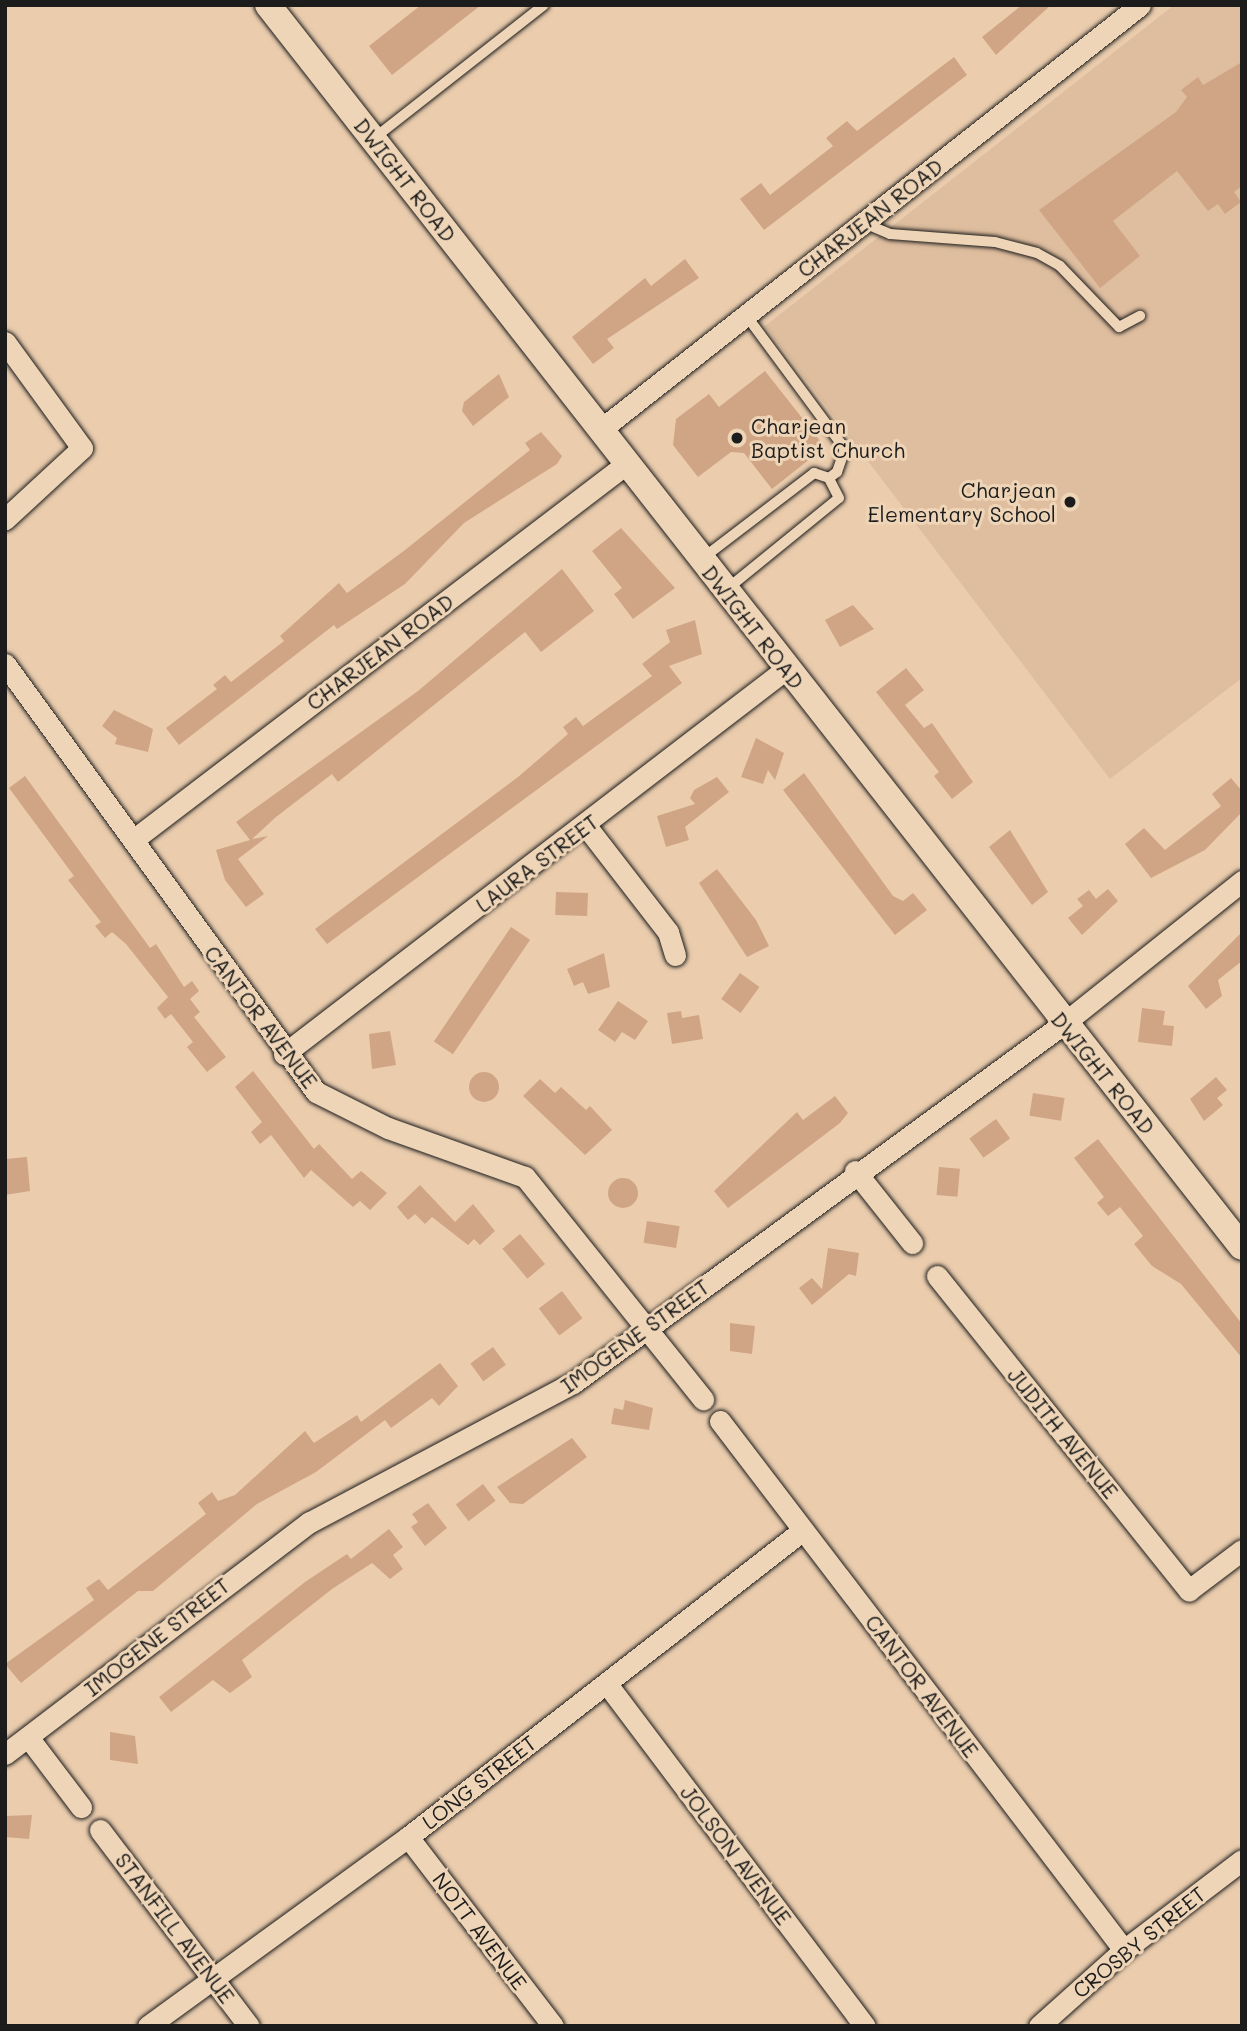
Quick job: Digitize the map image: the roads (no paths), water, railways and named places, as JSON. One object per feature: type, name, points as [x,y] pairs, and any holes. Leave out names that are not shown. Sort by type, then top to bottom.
[{"type":"street","name":"DWIGHT ROAD","points":[[268,5],[1063,1024],[1242,1247]]},
{"type":"street","name":"CHARJEAN ROAD","points":[[600,430],[1140,5]]},
{"type":"street","points":[[5,342],[82,447],[5,519]]},
{"type":"street","name":"CHARJEAN ROAD","points":[[133,840],[626,464]]},
{"type":"street","name":"CANTOR AVENUE","points":[[5,664],[284,1054],[316,1092],[387,1128],[525,1177],[649,1328],[703,1399]]},
{"type":"street","name":"LAURA STREET","points":[[284,1054],[586,826],[786,669]]},
{"type":"street","points":[[586,826],[668,932],[675,954]]},
{"type":"street","name":"IMOGENE STREET","points":[[5,1754],[310,1522],[522,1415],[649,1328],[855,1171],[1063,1024],[1242,881]]},
{"type":"street","points":[[855,1171],[912,1243]]},
{"type":"street","name":"JUDITH AVENUE","points":[[937,1276],[1189,1590],[1242,1550]]},
{"type":"street","name":"CANTOR AVENUE","points":[[720,1421],[1124,1950]]},
{"type":"street","name":"LONG STREET","points":[[148,2026],[408,1837],[803,1530]]},
{"type":"street","name":"JOLSON AVENUE","points":[[607,1684],[865,2026]]},
{"type":"street","points":[[28,1737],[81,1807]]},
{"type":"street","name":"STANFILL AVENUE","points":[[100,1830],[249,2026]]},
{"type":"street","name":"NOTT AVENUE","points":[[408,1837],[553,2026]]},
{"type":"street","name":"CROSBY STREET","points":[[1039,2026],[1124,1950],[1242,1860]]},
{"type":"lane","points":[[373,139],[544,5]]},
{"type":"lane","points":[[864,223],[890,234],[995,242],[1037,253],[1060,266],[1119,327],[1140,316]]},
{"type":"lane","points":[[746,316],[841,440],[842,462],[829,478]]},
{"type":"lane","points":[[701,560],[814,473],[829,478],[839,498],[724,591]]},
{"type":"place","name":"Charjean Baptist Church","points":[[737,438]]},
{"type":"place","name":"Charjean Elementary School","points":[[1070,502]]}]
